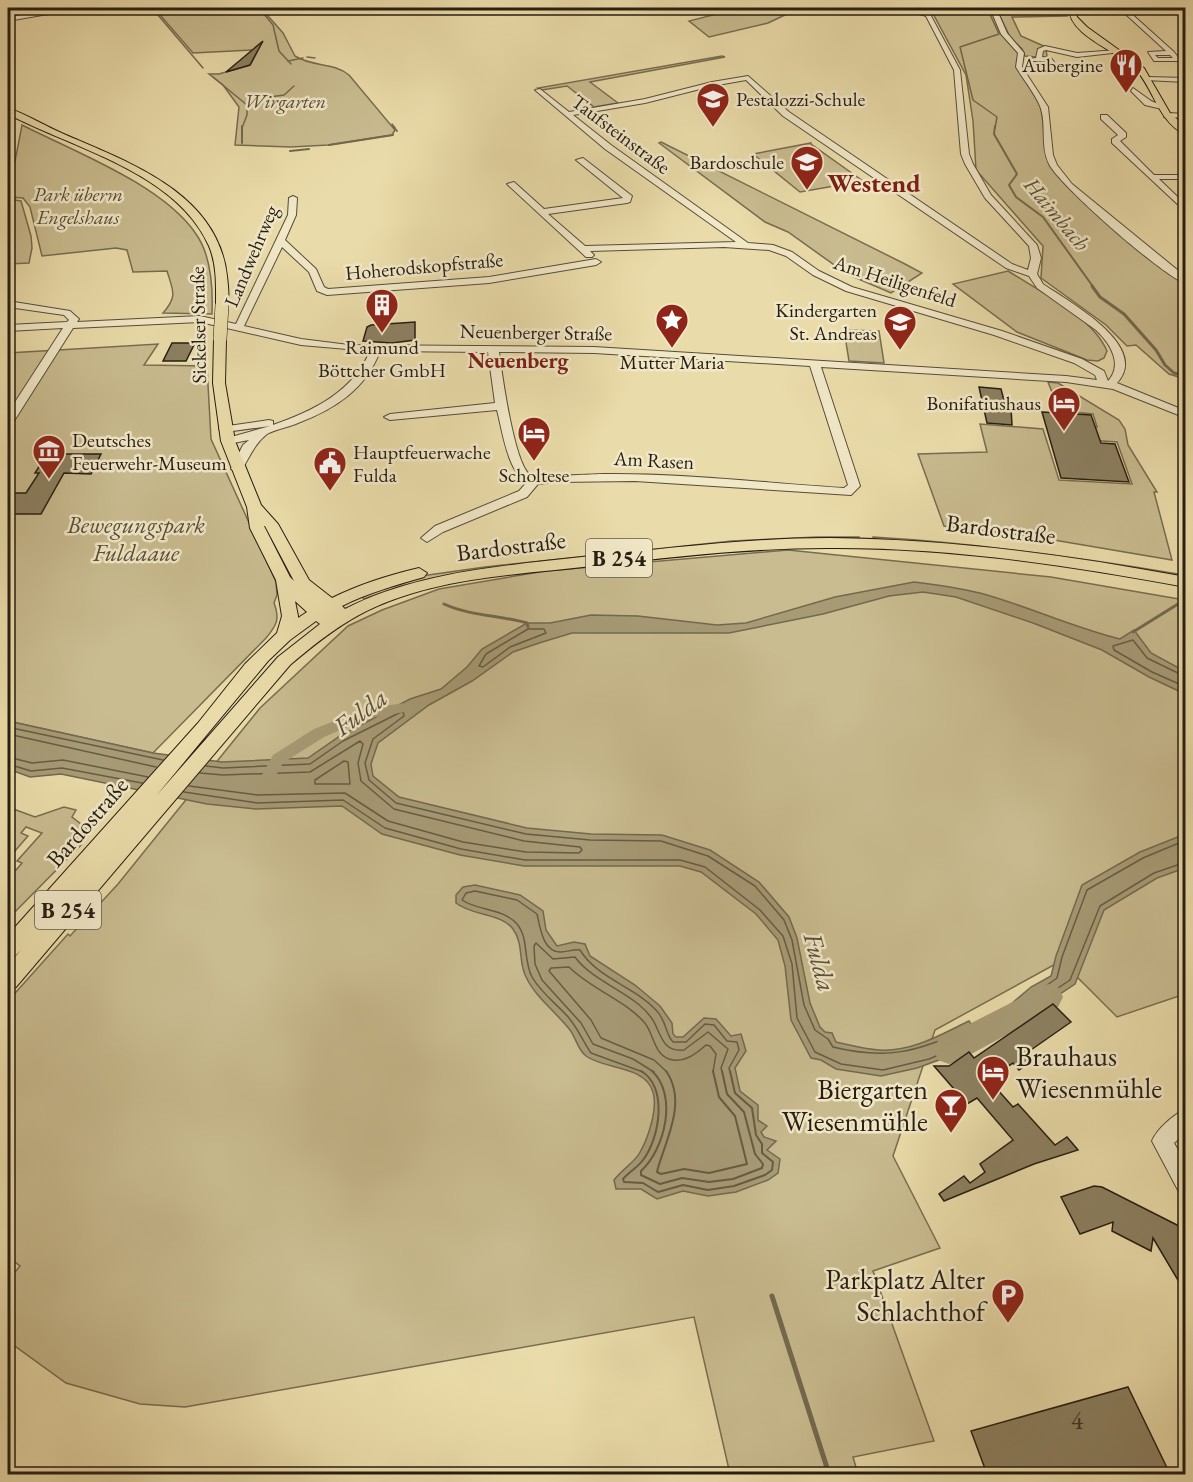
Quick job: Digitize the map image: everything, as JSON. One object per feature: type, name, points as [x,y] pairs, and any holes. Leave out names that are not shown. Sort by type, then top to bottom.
[{"type":"main road","points":[[1072,8],[1073,17],[1084,29],[1118,52],[1148,79],[1164,111],[1185,132]]},
{"type":"main road","name":"Sickelser Straße","points":[[8,111],[133,170],[162,187],[186,205],[204,226],[214,246],[221,276],[219,382],[226,435],[237,469],[254,507],[257,528],[284,580],[330,615]]},
{"type":"main road","name":"Sickelser Straße","points":[[254,507],[271,524],[303,584],[330,615]]},
{"type":"main road","name":"Bardostraße","points":[[8,949],[224,729],[284,660],[330,615],[364,589],[429,571],[674,542],[786,534],[838,533],[950,538],[1064,552],[1185,572]]},
{"type":"main road","name":"Bardostraße","points":[[8,980],[204,727],[259,660],[284,636],[330,615],[392,593],[473,575],[685,551],[788,544],[915,545],[1006,553],[1185,582]]},
{"type":"main road","points":[[284,580],[290,616],[284,636]]},
{"type":"street","points":[[8,19],[37,12],[79,8]]},
{"type":"street","points":[[904,8],[923,9],[957,70],[965,154],[988,196],[1033,245],[1036,258],[1032,274]]},
{"type":"street","points":[[993,8],[1004,33],[1021,53],[1019,68],[1044,107],[1047,146],[1053,165],[1059,174],[1069,186],[1185,281]]},
{"type":"street","points":[[1122,8],[1172,53]]},
{"type":"street","points":[[1039,58],[1040,50],[1045,48],[1077,55],[1118,52]]},
{"type":"street","points":[[1020,62],[1039,58],[1049,59],[1054,65]]},
{"type":"street","points":[[709,73],[724,81]]},
{"type":"street","points":[[567,114],[645,101],[724,81],[748,78],[786,114],[1009,266],[1032,274],[1040,286],[1100,328],[1109,337],[1121,368],[1103,381]]},
{"type":"street","points":[[1148,79],[1185,80]]},
{"type":"street","points":[[676,86],[684,90]]},
{"type":"street","name":"Taufsteinstraße","points":[[538,90],[609,148],[744,244]]},
{"type":"street","points":[[1133,90],[1148,103],[1164,111],[1185,116]]},
{"type":"street","points":[[636,96],[645,101]]},
{"type":"street","points":[[1104,117],[1123,135],[1115,141],[1185,210]]},
{"type":"street","points":[[541,212],[627,200],[628,196],[580,160]]},
{"type":"street","points":[[1152,177],[1185,177]]},
{"type":"street","points":[[510,184],[582,249]]},
{"type":"street","name":"Landwehrweg","points":[[238,327],[247,314],[292,215],[293,198]]},
{"type":"street","name":"Hoherodskopfstraße","points":[[280,240],[313,271],[320,289],[327,292],[489,280],[599,265],[582,249]]},
{"type":"street","name":"Am Heiligenfeld","points":[[582,249],[744,244],[780,250],[816,273],[849,289],[998,333],[1054,354],[1103,381]]},
{"type":"street","points":[[8,304],[67,312],[74,317],[72,324],[8,421]]},
{"type":"street","name":"Neuenberger Straße","points":[[8,328],[200,319],[311,343],[376,349],[599,350],[1103,381]]},
{"type":"street","points":[[226,435],[263,433],[329,404],[353,388],[365,373],[376,349]]},
{"type":"street","points":[[427,538],[439,529],[523,494],[534,481],[525,477],[519,468],[501,406],[493,349]]},
{"type":"street","name":"Am Rasen","points":[[534,481],[557,478],[635,477],[847,492],[854,486],[815,365]]},
{"type":"street","points":[[1103,381],[1163,404],[1185,416]]},
{"type":"street","points":[[390,417],[501,406]]},
{"type":"street","points":[[226,435],[298,418]]},
{"type":"street","points":[[237,469],[249,445],[263,433]]},
{"type":"street","points":[[1185,1119],[1162,1142],[1185,1185]]},
{"type":"green space","name":"Wirgarten","points":[[154,8],[261,8],[283,33],[295,56],[308,62],[336,68],[349,75],[395,130],[392,135],[328,145],[291,147],[235,145],[239,107],[223,85],[209,74],[219,74],[250,65],[257,52],[252,50],[193,53]]},
{"type":"green space","points":[[740,8],[778,8],[785,15],[768,23],[709,37],[689,21]]},
{"type":"green space","points":[[930,8],[992,8],[1002,28],[1021,54],[1021,68],[1041,103],[1050,151],[1058,169],[1076,190],[1185,283],[1185,379],[1169,374],[1136,345],[1127,346],[1106,325],[1041,278],[1043,246],[976,170],[973,121],[966,75]]},
{"type":"green space","points":[[996,8],[1066,8],[1067,16],[1012,17],[1021,36],[1046,47],[1047,58],[1025,56],[1022,49],[1010,37]]},
{"type":"green space","points":[[725,57],[590,82],[618,103],[594,107],[567,86],[542,90],[538,88]]},
{"type":"green space","name":"Park überm Engelshaus","points":[[22,125],[116,171],[162,200],[181,216],[196,234],[205,252],[211,283],[212,314],[163,313],[171,302],[173,293],[167,271],[133,272],[127,250],[116,248],[42,256],[30,207],[23,198],[8,197]]},
{"type":"green space","points":[[659,143],[922,273],[891,293],[847,274],[788,232],[765,222]]},
{"type":"green space","points":[[811,143],[863,181],[800,192],[753,154]]},
{"type":"green space","points":[[8,201],[21,201],[31,236],[32,248],[29,263],[8,264]]},
{"type":"green space","points":[[1008,271],[1064,305],[1090,327],[1100,338],[1107,351],[1104,358],[1098,361],[1087,360],[1017,332],[953,284]]},
{"type":"green space","points":[[844,330],[879,331],[884,363],[849,361]]},
{"type":"green space","name":"Bewegungspark Fuldaaue","points":[[158,344],[144,365],[207,366],[211,439],[276,582],[277,595],[274,603],[277,618],[266,638],[153,753],[12,722],[8,706],[8,353]]},
{"type":"green space","points":[[1048,382],[1058,383],[1119,420],[1125,429],[1128,445],[1157,492],[1154,492],[1172,560],[1036,537],[944,526],[918,454],[987,452],[980,424],[1043,429],[1059,480],[1132,484],[1117,442],[1073,439],[1069,425],[1097,427],[1093,414],[1072,412],[1071,407],[1076,407],[1078,400],[1067,392],[1052,392]]},
{"type":"green space","points":[[859,537],[859,539],[460,573],[401,586],[364,599],[361,596],[421,576],[485,567],[732,541]]},
{"type":"green space","points":[[873,537],[1026,551],[1185,575],[1185,577],[1018,551],[873,540]]},
{"type":"green space","points":[[788,550],[1051,577],[1179,599],[1185,598],[1185,994],[1117,1017],[1061,961],[935,1030],[893,1156],[940,1248],[873,1271],[934,1441],[853,1457],[858,1474],[730,1474],[694,1317],[185,1407],[140,1404],[66,1383],[8,1341],[8,1281],[20,1266],[8,1257],[8,1001],[68,934],[70,936],[118,884],[260,708],[348,626],[382,610],[439,589],[545,571]]},
{"type":"green space","points":[[8,807],[35,817],[64,807],[76,810],[72,817],[86,828],[87,834],[81,845],[8,919],[8,867],[16,870],[22,863],[17,861],[42,833],[26,827],[21,833],[28,836],[8,859]]},
{"type":"water","points":[[914,582],[987,595],[1120,639],[1134,630],[1151,653],[1186,672],[1185,694],[1149,677],[1102,650],[1033,623],[956,597],[923,592],[889,596],[823,614],[729,633],[572,633],[539,643],[513,652],[472,681],[429,705],[378,743],[371,764],[373,776],[399,797],[527,828],[591,834],[662,835],[710,850],[759,882],[789,917],[797,938],[810,1003],[820,1027],[825,1032],[832,1033],[836,1042],[857,1047],[891,1050],[926,1042],[969,1021],[981,1039],[961,1052],[917,1068],[881,1076],[836,1069],[821,1060],[811,1058],[791,1020],[785,966],[778,940],[756,914],[701,872],[680,866],[524,866],[460,855],[382,834],[342,806],[256,809],[207,804],[61,774],[30,777],[8,769],[8,706],[13,722],[153,753],[222,762],[308,758],[340,736],[410,699],[441,689],[467,667],[482,649],[527,623],[550,623],[591,615],[638,616],[717,625],[746,623],[835,597]]},
{"type":"water","points":[[1185,834],[1185,868],[1157,878],[1104,910],[1075,984],[1024,1018],[1011,1004],[1031,987],[1051,976],[1082,885],[1140,852]]},
{"type":"water","points":[[475,885],[520,895],[543,911],[546,930],[557,946],[574,942],[585,944],[590,956],[635,985],[660,1006],[672,1023],[673,1034],[676,1037],[683,1037],[704,1018],[716,1019],[731,1036],[741,1034],[746,1051],[735,1068],[740,1091],[758,1105],[758,1120],[767,1126],[761,1132],[764,1137],[776,1141],[767,1150],[780,1159],[778,1173],[768,1180],[736,1192],[708,1196],[683,1191],[657,1199],[641,1189],[616,1189],[614,1180],[637,1157],[651,1124],[654,1099],[649,1083],[633,1072],[594,1060],[583,1053],[570,1030],[530,985],[522,965],[519,941],[513,929],[501,920],[456,903],[456,895],[463,887]]},
{"type":"building","points":[[263,41],[250,65],[226,72]]},
{"type":"building","name":"Raimund Böttcher GmbH","points":[[415,322],[415,340],[392,343],[363,341],[367,327],[371,325]]},
{"type":"building","points":[[172,343],[195,343],[186,361],[163,361]]},
{"type":"building","points":[[979,387],[1001,389],[1006,408],[1011,408],[1012,425],[987,423]]},
{"type":"building","name":"Bonifatiushaus","points":[[1042,412],[1091,415],[1101,443],[1115,444],[1129,482],[1061,478]]},
{"type":"building","name":"Deutsches Feuerwehr-Museum","points":[[47,454],[101,454],[91,474],[64,473],[41,514],[8,514],[8,493],[26,493],[39,473],[35,473]]},
{"type":"building","name":"Brauhaus Wiesenmühle","points":[[1053,1004],[1071,1022],[1028,1052],[1035,1059],[1019,1070],[1013,1063],[988,1079],[1013,1107],[1018,1104],[1055,1145],[1067,1137],[1078,1150],[1034,1164],[944,1201],[939,1194],[964,1176],[970,1183],[985,1172],[980,1164],[1013,1140],[977,1098],[967,1104],[934,1066],[949,1066],[969,1052],[974,1058]]},
{"type":"building","points":[[1094,1186],[1102,1187],[1177,1225],[1184,1231],[1185,1292],[1153,1238],[1151,1251],[1112,1231],[1113,1222],[1080,1234],[1061,1197]]},
{"type":"building","points":[[1128,1387],[1170,1474],[987,1474],[971,1431]]},
{"type":"waterway","points":[[152,8],[203,68]]},
{"type":"waterway","points":[[259,8],[273,25],[279,51],[288,61]]},
{"type":"waterway","name":"Haimbach","points":[[987,8],[999,34],[960,47],[973,100],[997,117],[995,128]]},
{"type":"waterway","points":[[307,57],[315,58]]},
{"type":"waterway","points":[[288,61],[303,58]]},
{"type":"waterway","points":[[288,61],[291,64]]},
{"type":"waterway","points":[[213,77],[247,105],[247,115],[242,128]]},
{"type":"waterway","points":[[255,99],[284,95],[294,86]]},
{"type":"waterway","points":[[392,124],[395,128]]},
{"type":"waterway","points":[[393,126],[397,131]]},
{"type":"waterway","name":"Haimbach","points":[[995,126],[994,134],[1017,174],[1009,185],[1016,197],[1043,217],[1094,288]]},
{"type":"waterway","points":[[242,128],[242,143]]},
{"type":"waterway","points":[[329,145],[393,135]]},
{"type":"waterway","points":[[290,151],[309,149]]},
{"type":"waterway","name":"Haimbach","points":[[1092,286],[1100,297],[1124,314],[1156,350],[1165,365],[1174,373],[1186,376]]},
{"type":"waterway","name":"Haimbach","points":[[1133,632],[1186,599]]},
{"type":"waterway","points":[[444,604],[464,611],[527,623],[528,627]]},
{"type":"waterway","points":[[269,775],[278,759],[319,733],[368,713],[406,708]]},
{"type":"waterway","name":"Fulda","points":[[949,1050],[1048,997]]},
{"type":"waterway","points":[[772,1296],[829,1474]]},
{"type":"place","name":"Aubergine","points":[[1126,94]]},
{"type":"place","name":"Pestalozzi-Schule","points":[[713,128]]},
{"type":"place","name":"Bardoschule","points":[[807,191]]},
{"type":"place","name":"Raimund Böttcher GmbH","points":[[382,334]]},
{"type":"place","name":"Mutter Maria","points":[[672,349]]},
{"type":"place","name":"Kindergarten St. Andreas","points":[[900,351]]},
{"type":"place","name":"Bonifatiushaus","points":[[1064,432]]},
{"type":"place","name":"Scholtese","points":[[534,462]]},
{"type":"place","name":"Deutsches Feuerwehr-Museum","points":[[49,480]]},
{"type":"place","name":"Hauptfeuerwache Fulda","points":[[330,492]]},
{"type":"place","name":"Brauhaus Wiesenmühle","points":[[993,1101]]},
{"type":"place","name":"Biergarten Wiesenmühle","points":[[951,1134]]},
{"type":"place","name":"Parkplatz Alter Schlachthof","points":[[1008,1324]]},
{"type":"district","name":"Westend","points":[[874,183]]},
{"type":"district","name":"Neuenberg","points":[[518,360]]}]
